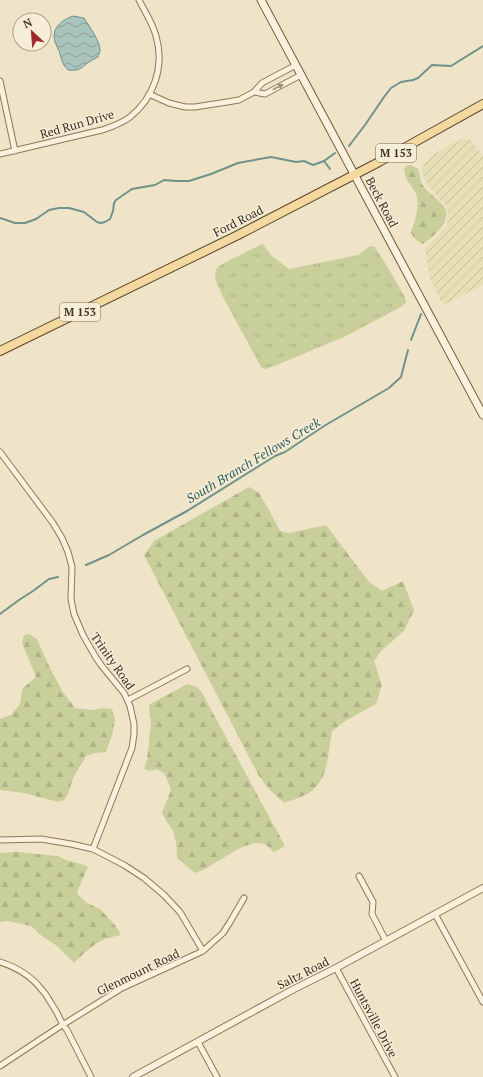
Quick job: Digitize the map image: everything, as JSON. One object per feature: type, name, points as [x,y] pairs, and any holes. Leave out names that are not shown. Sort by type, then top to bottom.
[{"type":"main road","name":"Beck Road","points":[[261,0],[483,415]]},
{"type":"main road","name":"Ford Road","points":[[0,351],[238,235],[383,160],[483,104]]},
{"type":"street","name":"Red Run Drive","points":[[0,154],[113,127],[123,122],[143,104],[155,82],[160,59],[159,48],[153,26],[139,0]]},
{"type":"street","points":[[149,94],[177,106],[195,107],[239,100],[254,92],[262,83],[296,65]]},
{"type":"street","points":[[254,92],[265,94],[301,76]]},
{"type":"street","points":[[0,81],[15,151]]},
{"type":"street","name":"Trinity Road","points":[[0,452],[53,523],[62,538],[72,567],[71,599],[74,614],[83,635],[95,656],[128,700],[134,718],[134,740],[132,748],[93,849]]},
{"type":"street","points":[[128,700],[187,669]]},
{"type":"street","points":[[0,840],[41,839],[93,849],[124,865],[144,878],[164,895],[180,912],[203,951]]},
{"type":"street","points":[[359,876],[373,902],[372,914],[386,941]]},
{"type":"street","name":"Saltz Road","points":[[133,1077],[483,888]]},
{"type":"street","name":"Glenmount Road","points":[[0,1066],[122,988],[203,951],[223,933],[244,898]]},
{"type":"street","points":[[435,914],[483,1002]]},
{"type":"street","points":[[0,962],[20,972],[43,990],[67,1030],[91,1077]]},
{"type":"street","name":"Huntsville Drive","points":[[336,968],[395,1077]]},
{"type":"street","points":[[198,1042],[217,1077]]},
{"type":"shaded area","points":[[464,139],[470,140],[483,156],[483,285],[445,304],[441,301],[430,279],[426,248],[447,225],[448,213],[446,206],[424,179],[422,172],[424,163],[439,151],[452,143]]},
{"type":"green space","points":[[411,165],[418,169],[422,184],[442,204],[446,212],[446,218],[441,228],[423,244],[416,240],[411,232],[416,217],[417,196],[407,179],[404,169]]},
{"type":"green space","points":[[262,244],[272,256],[289,269],[358,255],[370,246],[375,247],[405,297],[406,303],[344,337],[265,369],[261,367],[223,297],[216,281],[215,274],[217,268],[222,264]]},
{"type":"green space","points":[[249,487],[259,493],[280,531],[289,533],[326,525],[369,582],[382,591],[403,581],[414,610],[404,631],[381,651],[374,661],[382,685],[376,704],[347,720],[332,731],[326,767],[319,783],[313,790],[305,795],[284,803],[270,790],[259,776],[144,555],[154,541]]},
{"type":"green space","points":[[29,634],[37,639],[62,691],[75,708],[93,710],[102,708],[112,709],[115,718],[113,732],[106,752],[86,756],[73,778],[68,794],[64,800],[58,802],[24,793],[0,790],[0,719],[11,715],[20,704],[22,689],[36,677],[22,643],[24,635]]},
{"type":"green space","points":[[188,684],[195,686],[201,691],[285,846],[277,851],[273,852],[264,844],[256,843],[247,845],[195,873],[177,858],[176,843],[172,829],[162,813],[171,790],[165,774],[157,769],[149,771],[144,769],[147,760],[151,723],[149,708],[150,704]]},
{"type":"green space","points":[[17,852],[57,856],[88,867],[77,894],[87,903],[100,909],[115,925],[121,935],[101,941],[74,963],[57,946],[42,936],[31,926],[8,921],[0,922],[0,853]]},
{"type":"water","points":[[73,16],[84,18],[100,46],[100,51],[98,57],[80,69],[68,70],[63,63],[54,37],[58,25]]},
{"type":"waterway","points":[[349,146],[391,88],[401,82],[418,78],[432,65],[451,66],[483,46]]},
{"type":"waterway","points":[[0,218],[15,223],[25,223],[36,219],[49,210],[69,208],[84,212],[97,222],[101,223],[110,219],[116,200],[132,189],[155,185],[164,180],[189,181],[238,163],[271,157],[296,162],[304,161],[313,165],[324,161],[335,153]]},
{"type":"waterway","name":"South Branch Fellows Creek","points":[[324,161],[330,169]]},
{"type":"waterway","name":"South Branch Fellows Creek","points":[[411,340],[421,314]]},
{"type":"waterway","name":"South Branch Fellows Creek","points":[[86,565],[109,555],[187,511],[275,456],[285,452],[324,426],[389,388],[401,377],[408,350]]},
{"type":"waterway","name":"South Branch Fellows Creek","points":[[0,614],[49,579],[58,577]]}]
